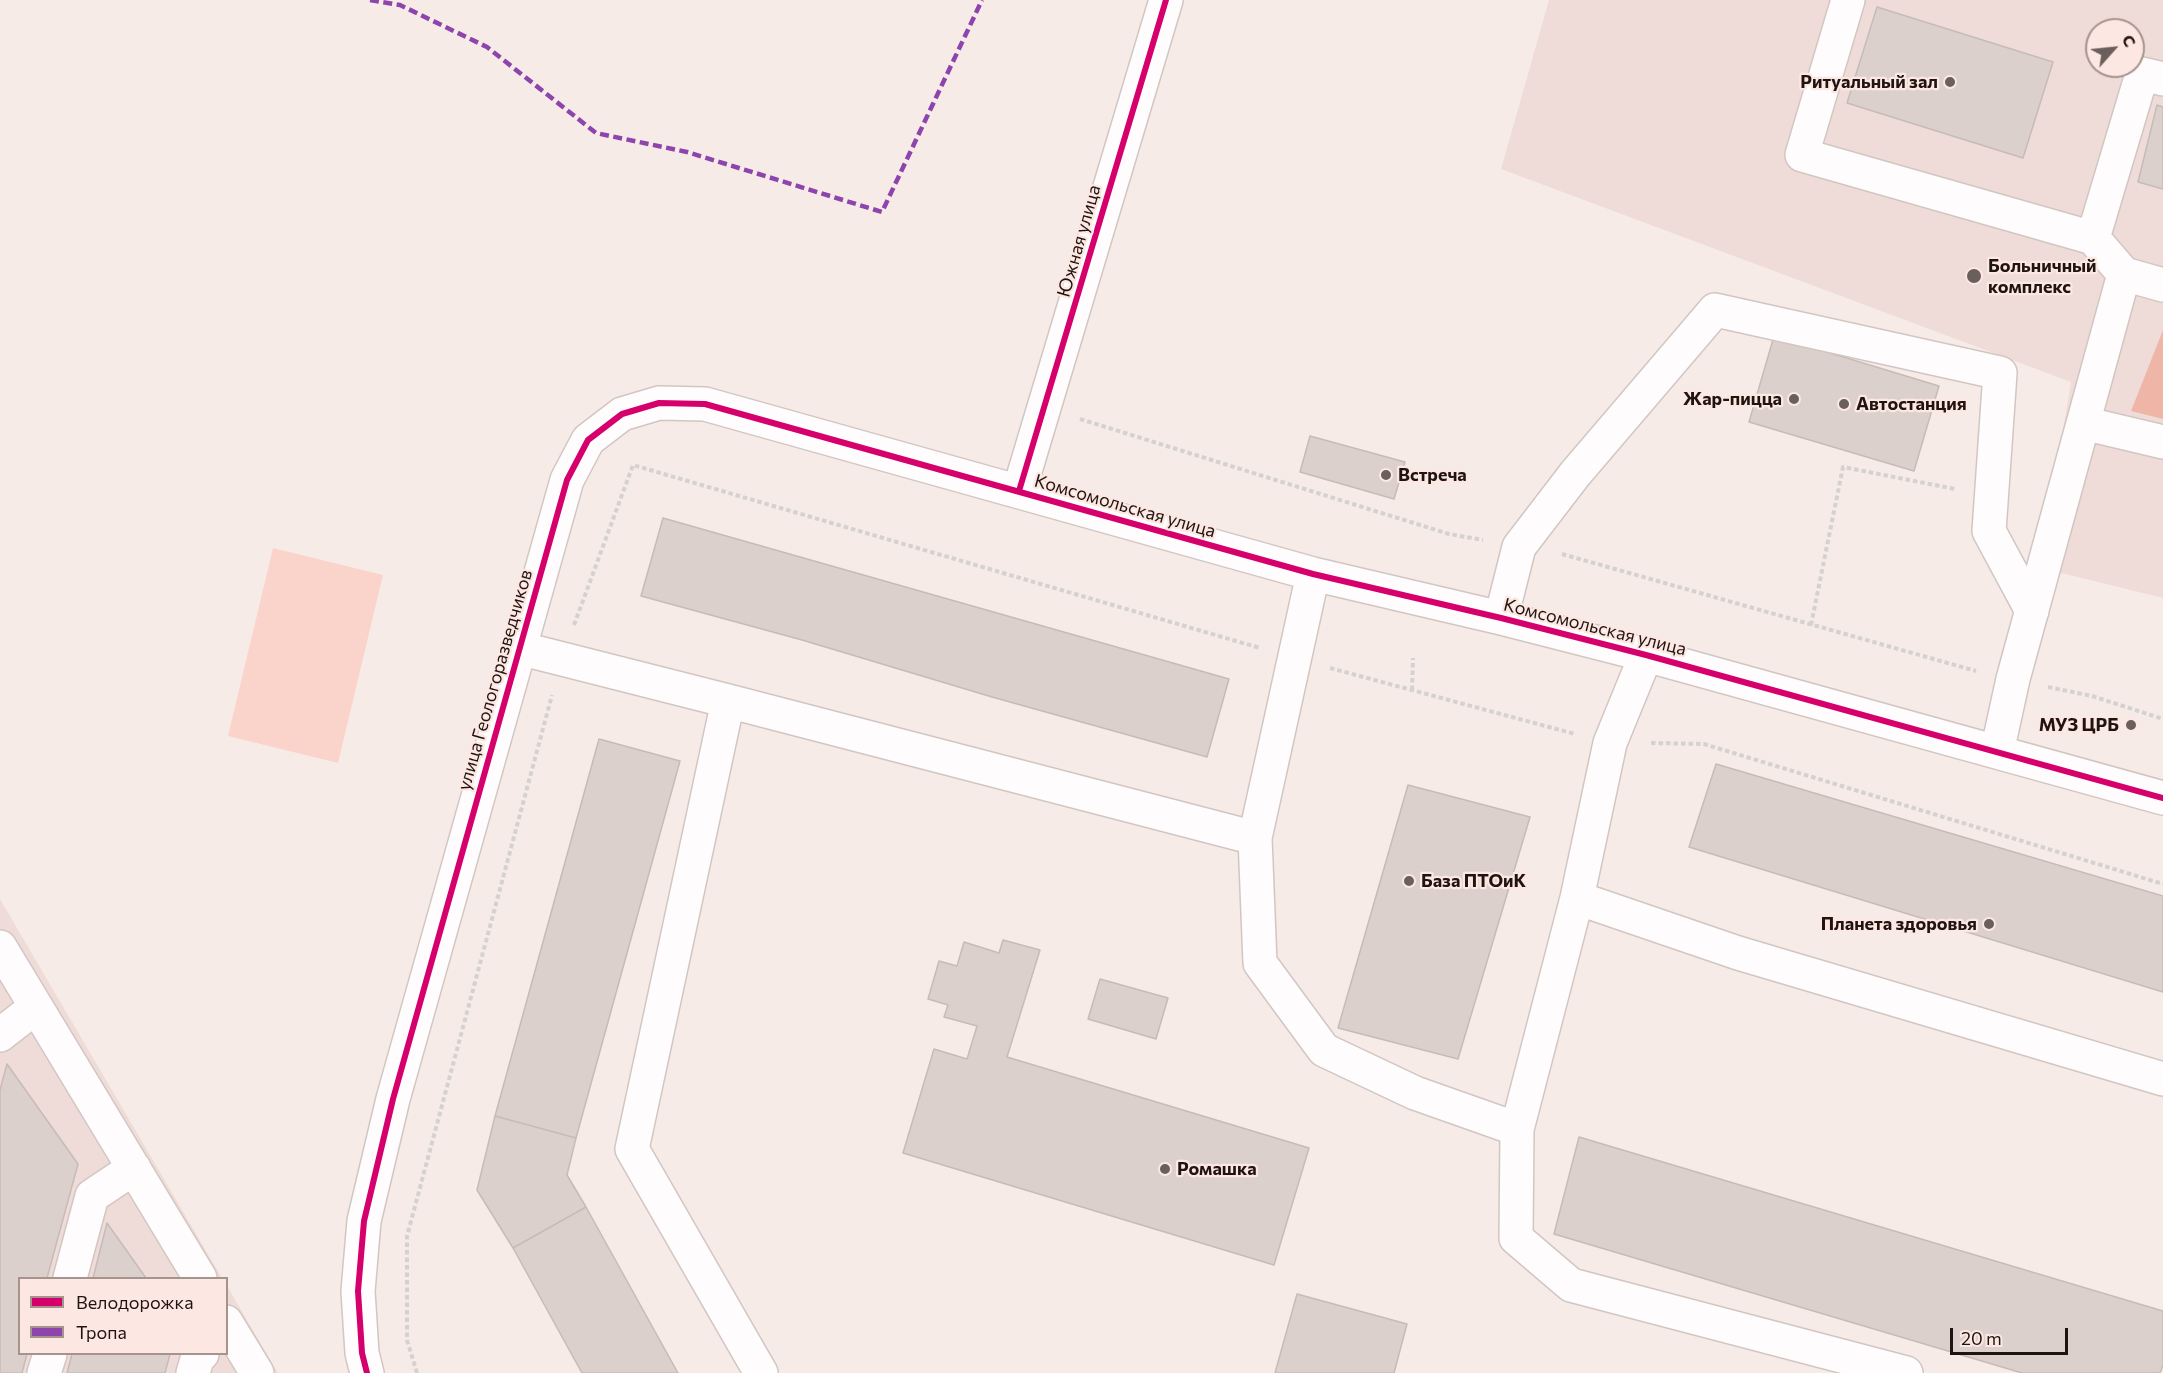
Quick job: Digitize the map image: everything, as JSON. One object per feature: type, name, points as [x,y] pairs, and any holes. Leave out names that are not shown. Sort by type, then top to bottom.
[{"type":"street","name":"Южная улица","points":[[1019,491],[1166,0]]},
{"type":"street","points":[[1848,0],[1802,155],[2093,238],[2124,274],[2163,285]]},
{"type":"street","points":[[2093,238],[2142,74],[2163,79]]},
{"type":"street","points":[[1997,752],[2013,679],[2124,274]]},
{"type":"street","points":[[1501,618],[1519,547],[1575,474],[1715,310],[2001,373],[1989,531],[2032,611]]},
{"type":"street","name":"улица Геологоразведчиков","points":[[367,1373],[362,1353],[358,1291],[364,1221],[393,1099],[567,480],[588,440],[622,414],[658,403],[705,404],[1019,491]]},
{"type":"street","points":[[2083,423],[2163,442]]},
{"type":"street","name":"Комсомольская улица","points":[[1019,491],[1313,574],[1646,655],[2163,798]]},
{"type":"street","points":[[1313,574],[1255,838],[1260,963],[1324,1050],[1415,1093],[1517,1129]]},
{"type":"street","points":[[519,648],[1255,838]]},
{"type":"street","points":[[1646,655],[1610,743],[1577,898],[1517,1129],[1516,1238],[1571,1286],[1906,1373]]},
{"type":"street","points":[[729,701],[632,1149],[761,1373]]},
{"type":"street","points":[[1577,898],[1738,953],[2163,1079]]},
{"type":"street","points":[[0,947],[199,1277]]},
{"type":"street","points":[[0,1035],[36,1007]]},
{"type":"street","points":[[70,1277],[92,1196],[134,1168]]},
{"type":"street","points":[[228,1330],[257,1373]]},
{"type":"street","points":[[44,1373],[49,1355]]},
{"type":"street","points":[[193,1373],[199,1355]]},
{"type":"path","points":[[1045,408],[1449,534],[1563,554],[1959,667],[2091,696],[2163,719]]},
{"type":"path","points":[[1811,625],[1843,467],[1991,497]]},
{"type":"path","points":[[1412,690],[1413,658]]},
{"type":"path","points":[[1324,667],[1610,743],[1704,744],[2163,884]]},
{"type":"shaded area","name":"Больничный комплекс","points":[[1549,0],[2163,0],[2163,598],[2041,568],[2071,382],[1501,169]]},
{"type":"shaded area","points":[[2163,330],[2163,419],[2131,411]]},
{"type":"shaded area","points":[[273,548],[383,575],[338,763],[228,736]]},
{"type":"shaded area","points":[[0,899],[221,1277],[18,1277],[18,1355],[228,1355],[228,1288],[278,1373],[0,1373]]},
{"type":"building","name":"Ритуальный зал","points":[[1877,7],[2053,62],[2023,158],[1847,103]]},
{"type":"building","points":[[2157,105],[2163,107],[2163,189],[2138,182]]},
{"type":"building","name":"Автостанция","points":[[1774,336],[1939,386],[1914,471],[1749,422]]},
{"type":"building","points":[[1310,436],[1405,462],[1394,499],[1300,472]]},
{"type":"building","points":[[663,518],[1229,679],[1207,757],[641,596]]},
{"type":"building","points":[[599,739],[680,761],[576,1138],[495,1116]]},
{"type":"building","points":[[1716,764],[2163,896],[2163,992],[1689,847]]},
{"type":"building","points":[[1408,785],[1530,817],[1458,1059],[1338,1028]]},
{"type":"building","points":[[1003,940],[1040,950],[1007,1057],[1309,1148],[1274,1265],[903,1153],[934,1049],[967,1059],[977,1026],[944,1017],[948,1005],[928,999],[939,961],[957,966],[964,942],[999,953]]},
{"type":"building","points":[[1100,979],[1168,998],[1156,1039],[1088,1019]]},
{"type":"building","points":[[7,1064],[78,1164],[47,1277],[18,1277],[18,1355],[27,1355],[22,1373],[0,1373],[0,1090]]},
{"type":"building","points":[[495,1116],[576,1138],[567,1175],[586,1207],[513,1248],[477,1190]]},
{"type":"building","points":[[1579,1137],[2163,1311],[2163,1365],[2160,1373],[2022,1373],[1554,1234]]},
{"type":"building","points":[[586,1207],[678,1373],[582,1373],[513,1248]]},
{"type":"building","points":[[107,1223],[145,1277],[93,1277]]},
{"type":"building","points":[[1297,1294],[1407,1324],[1394,1373],[1275,1373]]},
{"type":"building","points":[[72,1355],[170,1355],[165,1373],[67,1373]]},
{"type":"marked path","points":[[370,0],[400,5],[487,47],[596,133],[687,152],[882,212],[982,0]]},
{"type":"cycle path","points":[[1019,491],[1166,0]]},
{"type":"cycle path","points":[[367,1373],[362,1353],[358,1291],[364,1221],[393,1099],[567,480],[588,440],[622,414],[659,403],[705,404],[1313,574],[1646,655],[2163,798]]},
{"type":"place","name":"Ритуальный зал","points":[[1950,82]]},
{"type":"place","name":"Больничный комплекс","points":[[1974,276]]},
{"type":"place","name":"Жар-пицца","points":[[1794,399]]},
{"type":"place","name":"Автостанция","points":[[1844,404]]},
{"type":"place","name":"Встреча","points":[[1386,475]]},
{"type":"place","name":"МУЗ ЦРБ","points":[[2131,725]]},
{"type":"place","name":"База ПТОиК","points":[[1409,881]]},
{"type":"place","name":"Планета здоровья","points":[[1989,924]]},
{"type":"place","name":"Ромашка","points":[[1165,1169]]}]
